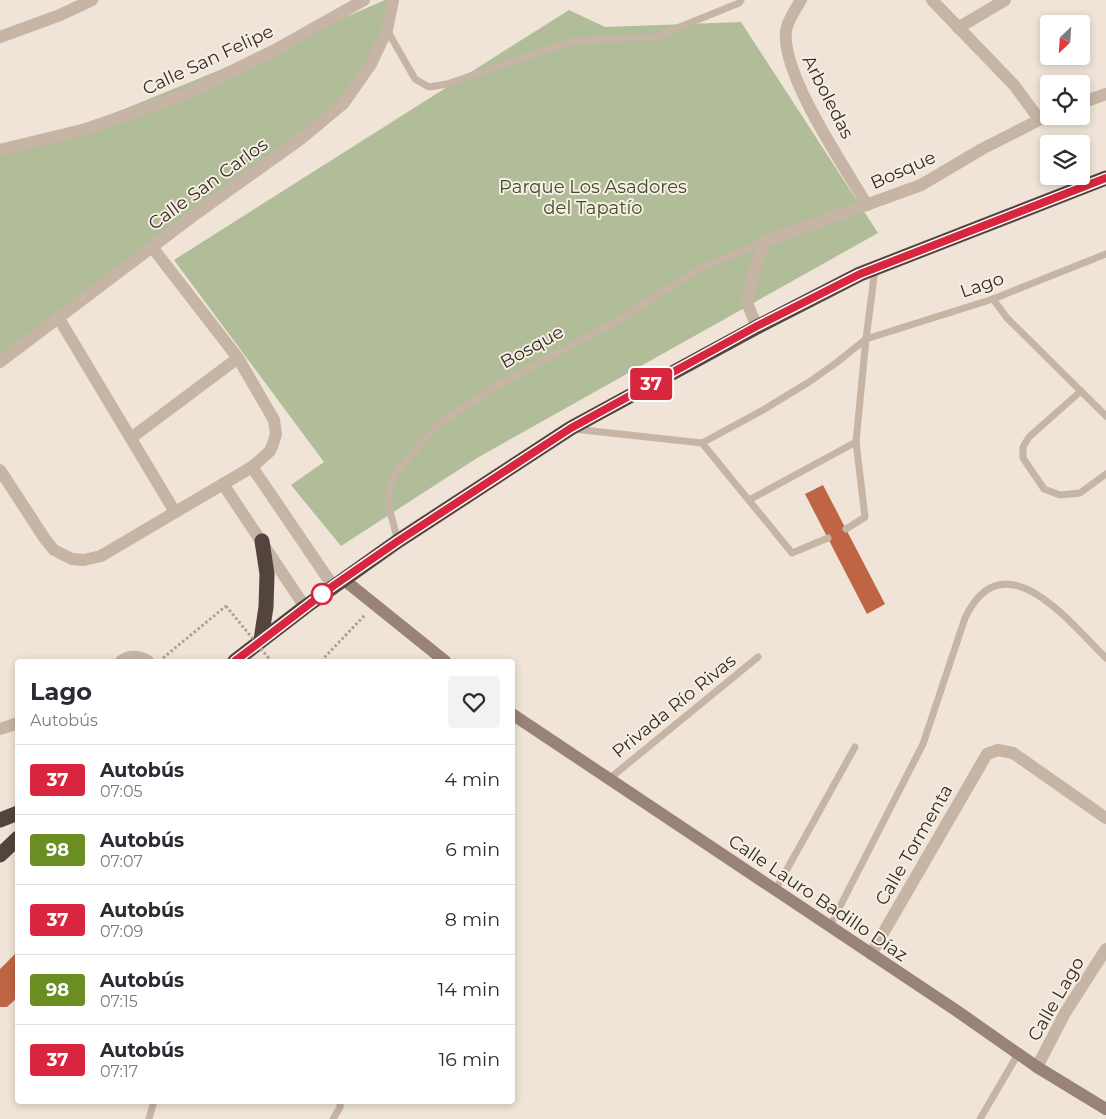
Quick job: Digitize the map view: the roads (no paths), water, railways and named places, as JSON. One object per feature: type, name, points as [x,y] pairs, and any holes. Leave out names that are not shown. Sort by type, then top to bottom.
[{"type":"highway","points":[[237,659],[305,607],[398,541],[571,428],[757,326],[860,274],[1106,178]]},
{"type":"highway","points":[[261,640],[266,608],[266,574],[262,541]]},
{"type":"highway","points":[[0,820],[15,814]]},
{"type":"highway","points":[[0,855],[15,841]]},
{"type":"street","points":[[0,37],[60,15],[92,0]]},
{"type":"street","name":"Calle San Felipe","points":[[0,150],[86,129],[181,96],[276,50],[364,0]]},
{"type":"street","name":"Calle San Carlos","points":[[0,362],[152,247],[302,138],[343,104],[371,64],[387,30],[394,0]]},
{"type":"street","name":"Arboledas","points":[[801,0],[786,30],[788,56],[811,110],[867,205]]},
{"type":"street","points":[[932,0],[1040,113]]},
{"type":"street","points":[[958,28],[1006,0]]},
{"type":"street","points":[[1090,100],[1106,94]]},
{"type":"street","name":"Bosque","points":[[764,242],[921,184],[982,149],[1040,119]]},
{"type":"street","points":[[757,326],[747,303],[752,277],[764,242]]},
{"type":"street","points":[[2,478],[54,550],[72,559],[84,560],[100,556],[224,484],[252,467],[270,451],[274,442],[274,420],[238,358],[152,247]]},
{"type":"street","points":[[58,317],[175,512]]},
{"type":"street","points":[[131,438],[238,358]]},
{"type":"street","points":[[252,467],[338,583],[374,605],[442,659]]},
{"type":"street","points":[[224,484],[305,607]]},
{"type":"street","points":[[124,659],[128,657],[141,657],[144,659]]},
{"type":"street","name":"Calle Lauro Badillo Díaz","points":[[515,716],[776,889],[1037,1067],[1106,1109]]},
{"type":"street","points":[[0,729],[15,724]]},
{"type":"street","name":"Calle Tormenta","points":[[871,954],[987,754],[998,750],[1013,753],[1106,818]]},
{"type":"street","name":"Calle Lago","points":[[1037,1067],[1065,1013],[1106,949]]},
{"type":"lane","points":[[387,30],[414,79],[429,87],[447,84],[573,41],[656,37],[739,3],[741,0]]},
{"type":"lane","name":"Bosque","points":[[398,541],[388,504],[389,491],[395,473],[440,423],[495,387],[617,321],[702,268],[764,242]]},
{"type":"lane","name":"Lago","points":[[866,338],[993,299],[1106,254]]},
{"type":"lane","points":[[846,529],[865,517],[856,442],[866,338],[876,268]]},
{"type":"lane","points":[[993,299],[1007,318],[1106,416]]},
{"type":"lane","points":[[571,428],[702,444],[809,382],[866,338]]},
{"type":"lane","points":[[1081,392],[1029,437],[1023,447],[1023,458],[1044,489],[1060,495],[1080,493],[1106,474]]},
{"type":"lane","points":[[749,500],[856,442]]},
{"type":"lane","points":[[702,444],[792,553],[828,538]]},
{"type":"lane","points":[[830,926],[923,744],[969,610],[978,597],[995,585],[1022,586],[1049,602],[1106,658]]},
{"type":"lane","name":"Privada Río Rivas","points":[[609,779],[758,657]]},
{"type":"lane","points":[[776,889],[855,747]]},
{"type":"lane","points":[[980,1119],[1018,1054]]},
{"type":"lane","points":[[149,1119],[153,1104]]},
{"type":"lane","points":[[333,1119],[340,1104]]},
{"type":"park label","name":"Parque Los Asadores del Tapatío","points":[[593,197]]}]
